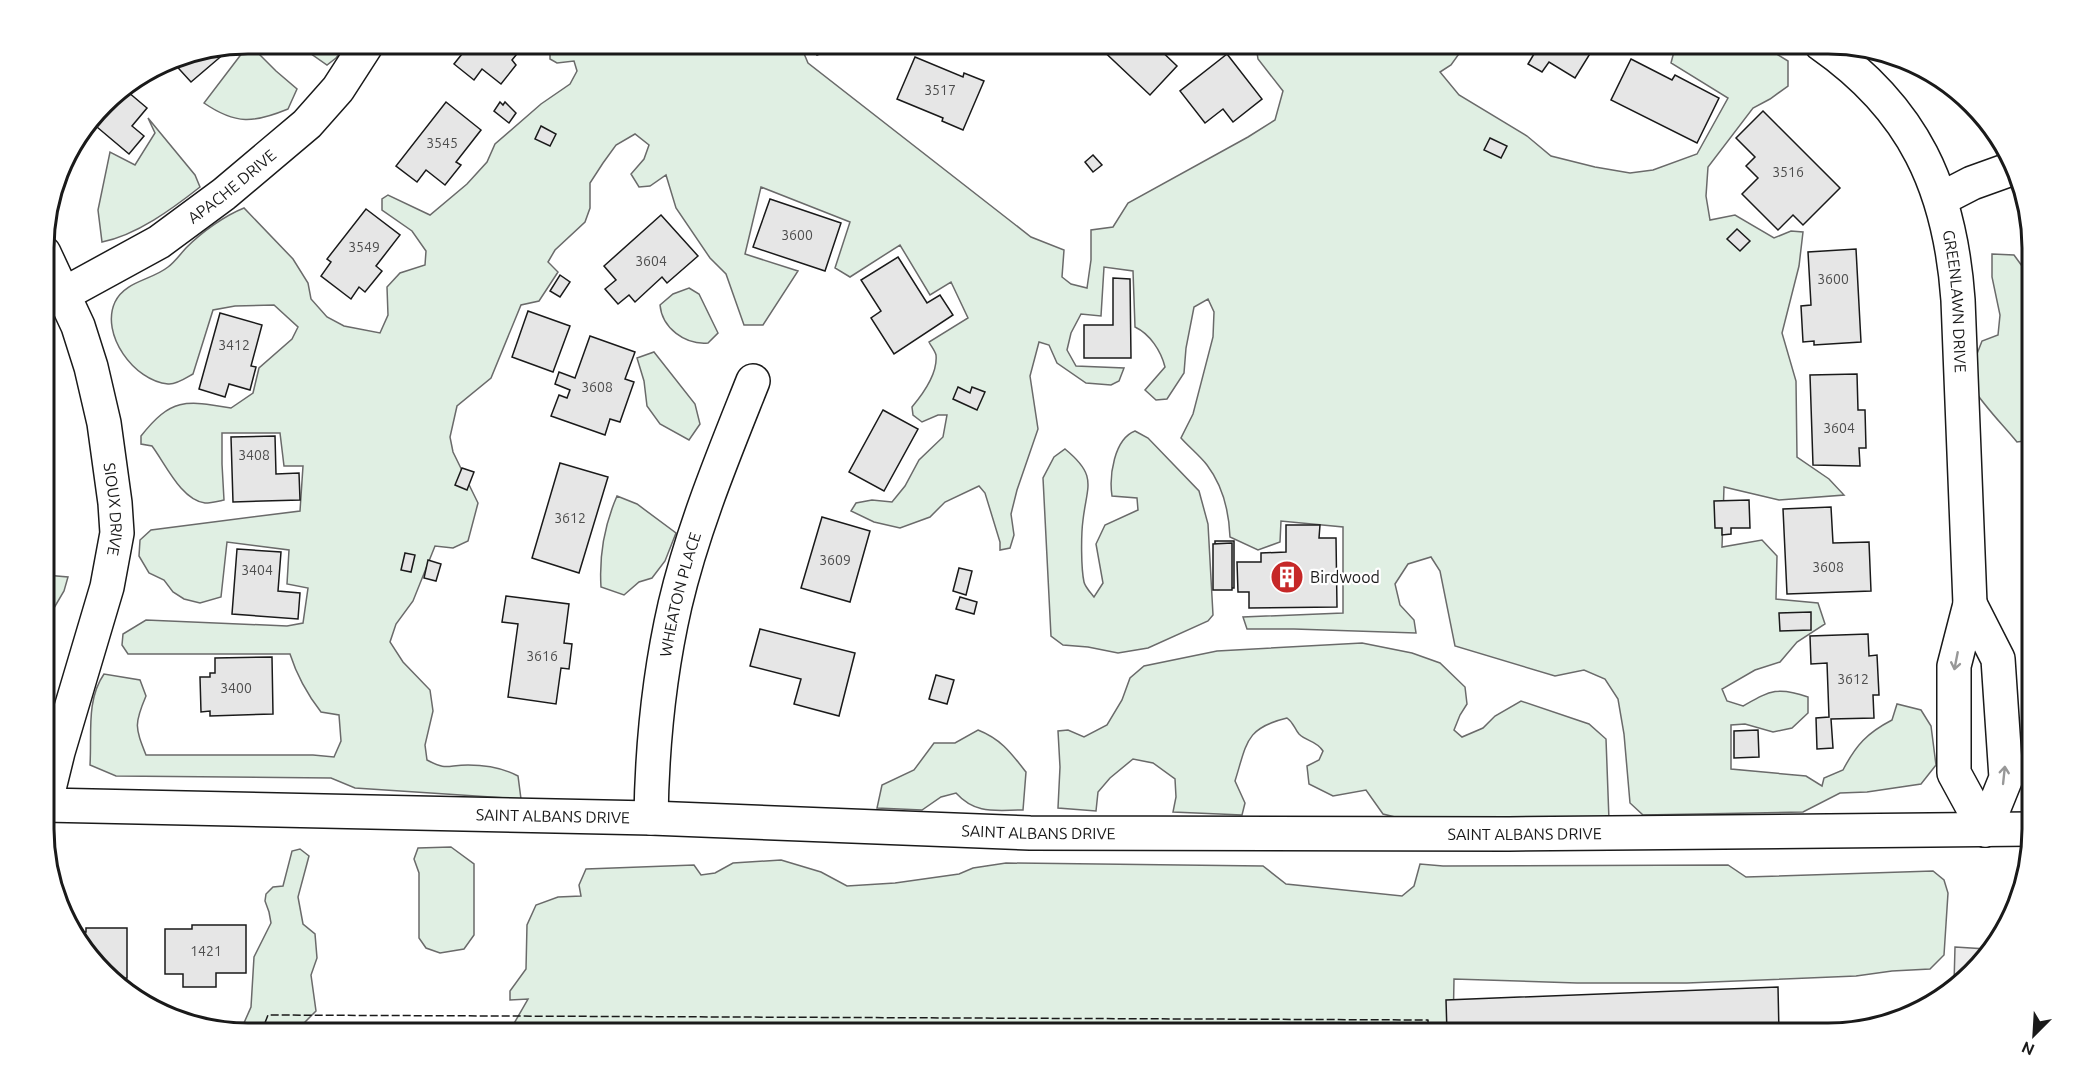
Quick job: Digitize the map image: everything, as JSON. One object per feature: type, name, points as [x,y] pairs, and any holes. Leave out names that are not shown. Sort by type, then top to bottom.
[{"type":"street","name":"APACHE DRIVE","points":[[64,294],[159,242],[224,194],[307,124],[338,88],[360,54]]},
{"type":"street","name":"GREENLAWN DRIVE","points":[[1836,55],[1880,94],[1905,125],[1927,162],[1941,199],[1953,249],[1957,280],[1970,604],[1954,666],[1954,773],[1985,830]]},
{"type":"street","points":[[1941,199],[1972,183],[2005,170]]},
{"type":"street","name":"SIOUX DRIVE","points":[[54,274],[78,326],[91,367],[104,423],[117,533],[107,587],[54,768]]},
{"type":"street","name":"WHEATON PLACE","points":[[651,818],[654,746],[665,654],[675,605],[693,541],[753,381]]},
{"type":"street","name":"GREENLAWN DRIVE","points":[[1970,604],[1998,659],[2002,711],[2006,778],[1985,830]]},
{"type":"street","name":"SAINT ALBANS DRIVE","points":[[54,805],[651,818],[1030,833],[1509,834],[2022,829]]},
{"type":"green space","points":[[259,54],[297,89],[288,109],[255,119],[245,120],[226,115],[204,103],[241,55]]},
{"type":"green space","points":[[311,54],[339,54],[327,65]]},
{"type":"green space","points":[[550,54],[804,54],[808,63],[1031,237],[1064,250],[1062,277],[1071,284],[1087,288],[1091,260],[1091,230],[1113,227],[1128,203],[1275,120],[1283,91],[1258,59],[1257,54],[1459,54],[1451,65],[1440,72],[1459,95],[1527,136],[1551,156],[1630,173],[1653,170],[1697,154],[1728,98],[1671,63],[1673,54],[1776,54],[1788,61],[1788,86],[1753,108],[1708,167],[1706,196],[1710,220],[1735,215],[1774,238],[1791,231],[1803,232],[1799,266],[1782,333],[1796,381],[1797,457],[1829,479],[1844,495],[1779,500],[1724,487],[1722,547],[1762,540],[1777,556],[1776,599],[1818,603],[1825,624],[1797,642],[1780,662],[1755,670],[1722,689],[1727,701],[1743,706],[1767,694],[1781,691],[1808,697],[1808,713],[1792,728],[1773,732],[1745,724],[1731,725],[1731,769],[1806,776],[1822,786],[1824,778],[1843,770],[1863,740],[1892,720],[1897,704],[1921,710],[1931,726],[1936,765],[1921,784],[1867,792],[1840,793],[1803,812],[1643,815],[1630,803],[1624,734],[1618,699],[1605,679],[1584,670],[1555,676],[1455,646],[1440,571],[1431,557],[1408,564],[1395,584],[1400,605],[1414,620],[1416,633],[1247,629],[1243,617],[1343,613],[1343,527],[1281,521],[1280,542],[1258,550],[1230,537],[1227,508],[1217,481],[1204,462],[1181,438],[1193,414],[1213,337],[1214,312],[1208,299],[1194,307],[1184,373],[1167,399],[1156,400],[1145,390],[1165,367],[1154,344],[1135,327],[1133,271],[1104,267],[1101,316],[1081,314],[1071,333],[1067,350],[1076,366],[1124,368],[1119,381],[1111,385],[1086,383],[1057,363],[1049,345],[1039,342],[1030,376],[1038,429],[1011,514],[1014,535],[1010,548],[1000,550],[1000,542],[985,493],[979,486],[945,502],[930,517],[900,528],[874,522],[851,511],[856,503],[872,500],[892,502],[905,486],[919,460],[943,437],[947,415],[938,415],[922,422],[913,415],[912,407],[925,390],[935,369],[936,355],[929,342],[968,318],[951,282],[930,295],[900,245],[850,277],[835,268],[850,222],[761,187],[745,254],[798,271],[763,325],[744,325],[726,274],[710,258],[676,208],[666,175],[650,186],[639,187],[631,174],[644,159],[649,145],[635,134],[616,145],[590,183],[590,208],[585,222],[555,250],[548,262],[558,272],[539,301],[521,305],[491,378],[457,406],[450,437],[453,452],[478,503],[468,541],[453,548],[435,546],[413,601],[396,624],[390,642],[403,662],[430,690],[433,711],[425,745],[427,760],[443,766],[481,766],[512,773],[518,776],[521,799],[355,788],[331,778],[116,776],[90,765],[92,706],[98,684],[104,674],[140,680],[146,696],[139,713],[137,726],[146,755],[334,757],[341,741],[339,715],[321,712],[303,684],[290,654],[128,654],[122,645],[123,634],[146,620],[287,626],[303,623],[308,588],[287,584],[289,550],[227,542],[221,597],[200,603],[184,599],[173,592],[164,580],[149,573],[139,556],[140,540],[151,530],[300,511],[303,466],[284,466],[280,433],[222,433],[224,500],[207,503],[188,495],[174,480],[152,446],[141,444],[141,436],[161,414],[171,408],[190,403],[231,408],[253,393],[259,368],[292,339],[298,327],[274,305],[235,306],[213,310],[193,374],[178,382],[168,384],[155,381],[143,374],[123,354],[112,328],[112,315],[119,295],[132,285],[168,267],[193,241],[229,215],[244,208],[293,259],[308,283],[311,299],[327,317],[344,326],[380,333],[388,315],[387,287],[400,273],[425,265],[426,251],[412,231],[382,210],[382,199],[388,195],[430,215],[467,184],[487,162],[495,144],[541,104],[570,84],[577,71],[574,61],[557,63],[550,59]]},
{"type":"green space","points":[[148,118],[195,175],[200,187],[141,227],[115,239],[102,242],[98,210],[110,152],[135,165],[155,133]]},
{"type":"green space","points":[[1992,254],[2014,255],[2022,266],[2022,441],[2017,442],[1972,387],[1975,359],[1982,341],[1998,335],[2000,315],[1992,277]]},
{"type":"green space","points":[[689,288],[699,294],[718,333],[708,343],[683,338],[670,328],[662,313],[660,305],[673,294]]},
{"type":"green space","points":[[654,352],[695,404],[700,424],[689,440],[660,424],[647,406],[644,381],[637,358]]},
{"type":"green space","points":[[1135,431],[1148,438],[1199,491],[1208,524],[1213,615],[1208,621],[1148,648],[1118,653],[1063,645],[1051,636],[1043,478],[1054,457],[1065,449],[1075,458],[1086,474],[1088,489],[1082,526],[1082,569],[1085,584],[1094,597],[1103,583],[1096,544],[1105,525],[1138,510],[1137,498],[1112,496],[1111,488],[1112,469],[1118,450],[1128,435]]},
{"type":"green space","points":[[617,496],[637,504],[676,533],[665,561],[652,578],[639,582],[624,595],[601,587],[603,541]]},
{"type":"green space","points":[[54,576],[68,577],[64,591],[54,608]]},
{"type":"green space","points":[[1362,643],[1412,653],[1440,663],[1465,687],[1467,704],[1454,730],[1462,737],[1483,728],[1495,716],[1521,701],[1589,724],[1606,739],[1609,820],[1407,820],[1383,814],[1366,790],[1333,796],[1309,784],[1307,766],[1319,760],[1323,751],[1299,734],[1287,718],[1273,722],[1255,732],[1246,747],[1235,781],[1245,803],[1242,815],[1173,812],[1176,797],[1175,779],[1153,763],[1133,759],[1110,778],[1098,792],[1096,811],[1058,808],[1060,767],[1058,731],[1068,730],[1084,737],[1107,725],[1122,700],[1130,678],[1144,666],[1217,651]]},
{"type":"green space","points":[[978,730],[999,742],[1026,772],[1023,810],[979,808],[971,805],[956,793],[941,797],[922,810],[877,808],[882,785],[914,770],[934,743],[955,743]]},
{"type":"green space","points":[[451,847],[474,864],[474,935],[464,949],[440,953],[426,948],[419,938],[419,873],[414,859],[418,848]]},
{"type":"green space","points":[[300,849],[309,856],[298,897],[303,924],[315,934],[317,958],[311,975],[316,1011],[304,1023],[244,1023],[251,1007],[254,957],[271,923],[265,901],[266,894],[273,887],[283,886],[292,851]]},
{"type":"green space","points":[[781,860],[821,872],[847,886],[895,883],[959,874],[973,868],[1006,863],[1263,866],[1286,884],[1402,896],[1414,886],[1420,864],[1443,866],[1728,865],[1746,877],[1933,871],[1944,880],[1948,893],[1944,955],[1930,969],[1856,976],[1687,983],[1577,983],[1454,979],[1453,1023],[514,1023],[528,999],[510,1000],[510,991],[526,969],[527,925],[536,905],[558,897],[581,896],[579,885],[586,869],[694,865],[701,875],[715,873],[733,863]]},
{"type":"shaded area","points":[[1955,947],[1980,949],[1974,957],[1954,976]]},
{"type":"building","points":[[462,54],[517,54],[512,60],[516,65],[501,84],[482,69],[474,80],[454,64]]},
{"type":"building","points":[[1107,54],[1164,54],[1177,66],[1150,95]]},
{"type":"building","points":[[1227,54],[1262,99],[1233,122],[1223,109],[1205,123],[1180,91]]},
{"type":"building","points":[[1534,54],[1590,54],[1575,78],[1549,62],[1542,72],[1528,64]]},
{"type":"building","points":[[221,56],[191,82],[178,67]]},
{"type":"building","points":[[915,57],[963,77],[964,73],[984,81],[963,130],[942,121],[943,118],[897,99]]},
{"type":"building","points":[[1631,59],[1672,80],[1675,75],[1719,98],[1697,143],[1611,100]]},
{"type":"building","points":[[131,94],[147,108],[132,126],[144,136],[129,154],[97,127]]},
{"type":"building","points":[[446,102],[481,130],[456,162],[461,165],[445,185],[426,170],[417,182],[396,166]]},
{"type":"building","points":[[500,102],[503,105],[505,102],[516,113],[509,123],[494,111]]},
{"type":"building","points":[[1763,111],[1840,188],[1803,225],[1793,215],[1778,230],[1742,194],[1758,178],[1746,166],[1755,157],[1736,138]]},
{"type":"building","points":[[541,126],[556,134],[550,146],[535,139]]},
{"type":"building","points":[[1490,138],[1507,146],[1501,158],[1484,150]]},
{"type":"building","points":[[1093,155],[1102,165],[1093,172],[1085,162]]},
{"type":"building","points":[[770,199],[841,223],[825,271],[753,247]]},
{"type":"building","points":[[366,209],[400,235],[376,266],[382,271],[365,292],[359,287],[351,299],[321,276],[331,262],[327,259]]},
{"type":"building","points":[[661,215],[698,256],[667,283],[662,277],[635,302],[629,295],[618,304],[605,289],[616,280],[604,266]]},
{"type":"building","points":[[1737,229],[1750,241],[1740,251],[1727,239]]},
{"type":"building","points":[[1856,249],[1861,342],[1814,345],[1814,341],[1803,342],[1801,306],[1811,305],[1808,252]]},
{"type":"building","points":[[898,257],[927,303],[940,295],[953,315],[894,354],[871,318],[881,311],[861,280]]},
{"type":"building","points":[[560,275],[570,282],[560,297],[550,291]]},
{"type":"building","points":[[1113,278],[1130,279],[1131,358],[1084,358],[1084,325],[1113,325]]},
{"type":"building","points":[[528,311],[570,326],[553,372],[512,357]]},
{"type":"building","points":[[220,313],[262,325],[251,366],[256,367],[250,390],[229,384],[225,397],[199,389]]},
{"type":"building","points":[[590,336],[635,352],[625,379],[634,382],[620,422],[610,419],[605,435],[551,416],[559,395],[567,398],[570,390],[555,384],[559,372],[575,378]]},
{"type":"building","points":[[1857,374],[1858,410],[1865,410],[1866,448],[1859,448],[1860,466],[1813,465],[1810,375]]},
{"type":"building","points":[[958,387],[970,393],[972,387],[985,392],[977,410],[953,399]]},
{"type":"building","points":[[883,410],[918,429],[884,491],[849,472]]},
{"type":"building","points":[[275,436],[276,474],[299,473],[300,500],[233,502],[231,437]]},
{"type":"building","points":[[560,463],[608,477],[579,573],[532,558]]},
{"type":"building","points":[[462,468],[474,472],[467,490],[455,485]]},
{"type":"building","points":[[1749,500],[1750,528],[1731,528],[1731,534],[1722,535],[1722,528],[1715,528],[1714,501]]},
{"type":"building","points":[[1831,507],[1833,543],[1869,542],[1871,591],[1787,594],[1783,509]]},
{"type":"building","points":[[822,517],[870,531],[850,602],[801,588]]},
{"type":"building","name":"Birdwood","points":[[1286,525],[1320,525],[1319,538],[1336,538],[1337,607],[1249,608],[1249,592],[1238,592],[1237,562],[1261,562],[1261,553],[1286,552]]},
{"type":"building","points":[[1215,541],[1234,541],[1234,588],[1215,588]]},
{"type":"building","points":[[1232,543],[1232,590],[1213,590],[1213,544]]},
{"type":"building","points":[[237,549],[281,552],[278,591],[300,593],[298,619],[232,614]]},
{"type":"building","points":[[405,553],[415,555],[411,572],[401,570]]},
{"type":"building","points":[[428,560],[441,564],[436,581],[424,578]]},
{"type":"building","points":[[959,568],[972,571],[966,595],[953,591]]},
{"type":"building","points":[[506,596],[569,604],[564,643],[572,644],[569,669],[561,668],[556,704],[508,697],[518,624],[502,622]]},
{"type":"building","points":[[960,597],[977,602],[974,614],[956,609]]},
{"type":"building","points":[[1811,612],[1811,630],[1780,631],[1779,613]]},
{"type":"building","points":[[760,629],[855,653],[839,716],[794,704],[801,679],[750,666]]},
{"type":"building","points":[[1868,634],[1869,656],[1877,655],[1879,695],[1873,695],[1874,718],[1831,719],[1833,748],[1817,749],[1816,718],[1829,717],[1827,663],[1811,664],[1810,636]]},
{"type":"building","points":[[272,657],[273,714],[210,716],[210,711],[201,712],[200,677],[210,677],[210,673],[215,673],[215,658]]},
{"type":"building","points":[[936,675],[954,680],[947,704],[929,699]]},
{"type":"building","points":[[1758,730],[1759,757],[1734,758],[1734,731]]},
{"type":"building","points":[[192,925],[246,925],[246,973],[216,973],[216,987],[183,987],[183,974],[165,974],[165,929],[192,929]]},
{"type":"building","points":[[86,928],[127,928],[127,978],[111,966],[94,947],[84,932]]},
{"type":"building","points":[[1778,987],[1779,1023],[1447,1023],[1446,1000]]},
{"type":"fence","points":[[265,1023],[268,1015],[1428,1020],[1428,1023]]},
{"type":"place","name":"Birdwood","points":[[1287,577]]}]
